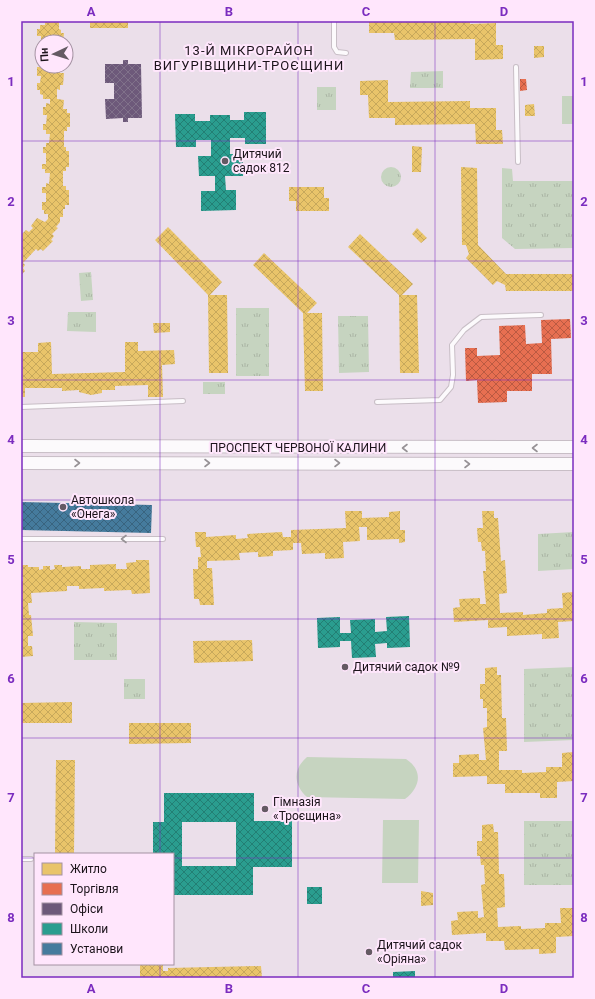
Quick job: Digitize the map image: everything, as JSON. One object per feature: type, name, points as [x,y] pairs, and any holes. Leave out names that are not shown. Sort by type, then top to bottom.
[{"type":"main road","name":"ПРОСПЕКТ ЧЕРВОНОЇ КАЛИНИ","points":[[21,446],[574,447]]},
{"type":"main road","name":"ПРОСПЕКТ ЧЕРВОНОЇ КАЛИНИ","points":[[21,463],[574,464]]},
{"type":"lane","points":[[334,21],[334,47],[337,52],[346,53]]},
{"type":"lane","points":[[516,67],[518,162]]},
{"type":"lane","points":[[377,402],[440,400],[451,387],[453,376],[452,345],[464,330],[481,317],[541,315]]},
{"type":"lane","points":[[21,407],[183,401]]},
{"type":"lane","points":[[21,539],[163,539]]},
{"type":"lane","points":[[21,859],[31,859]]},
{"type":"green space","points":[[443,71],[443,88],[410,88],[411,72]]},
{"type":"green space","points":[[317,87],[336,87],[336,110],[317,110]]},
{"type":"green space","points":[[562,96],[574,96],[574,124],[562,124]]},
{"type":"green space","points":[[391,167],[398,170],[401,177],[398,184],[391,187],[384,184],[381,177],[384,170]]},
{"type":"green space","points":[[502,168],[512,169],[513,181],[574,181],[574,248],[515,249],[502,238]]},
{"type":"green space","points":[[91,272],[93,300],[81,301],[79,273]]},
{"type":"green space","points":[[236,308],[269,308],[269,376],[236,376]]},
{"type":"green space","points":[[68,312],[96,312],[96,332],[67,331]]},
{"type":"green space","points":[[338,316],[368,316],[369,372],[339,373]]},
{"type":"green space","points":[[203,382],[225,382],[225,394],[203,394]]},
{"type":"green space","points":[[574,532],[574,569],[538,571],[538,534]]},
{"type":"green space","points":[[74,622],[117,623],[117,660],[74,660]]},
{"type":"green space","points":[[574,667],[574,740],[524,742],[524,669]]},
{"type":"green space","points":[[124,679],[145,679],[145,699],[124,699]]},
{"type":"green space","points":[[307,757],[406,759],[415,768],[418,779],[417,784],[405,799],[307,797],[299,787],[296,777],[299,766]]},
{"type":"green space","points":[[383,820],[419,820],[418,883],[382,883]]},
{"type":"green space","points":[[524,821],[574,821],[574,885],[524,885]]},
{"type":"building: Житло","points":[[45,21],[59,21],[59,29],[61,30],[61,33],[64,34],[37,34],[37,29],[40,29],[40,25],[45,25]]},
{"type":"building: Житло","points":[[90,21],[128,21],[128,28],[90,28]]},
{"type":"building: Житло","points":[[369,21],[470,21],[470,24],[496,23],[496,45],[503,45],[503,59],[475,60],[475,39],[395,40],[394,33],[369,33]]},
{"type":"building: Житло","points":[[534,46],[544,46],[544,57],[534,58]]},
{"type":"building: Житло","points":[[37,74],[64,74],[63,85],[60,85],[60,90],[57,89],[57,99],[64,100],[63,109],[67,109],[67,113],[70,113],[70,127],[67,127],[67,131],[64,131],[64,147],[66,147],[66,151],[69,151],[69,167],[66,167],[66,171],[63,171],[63,186],[66,186],[66,190],[69,190],[69,205],[65,205],[65,209],[63,209],[63,217],[60,217],[60,222],[56,227],[58,228],[52,234],[54,236],[51,240],[53,241],[43,251],[41,249],[38,251],[36,249],[23,263],[25,265],[23,268],[25,271],[21,275],[21,235],[26,230],[29,232],[33,228],[31,226],[37,218],[45,222],[48,219],[48,214],[44,214],[44,210],[42,210],[42,202],[46,202],[46,193],[42,193],[42,187],[46,187],[46,183],[49,184],[50,173],[45,173],[45,169],[42,169],[42,164],[46,164],[46,153],[43,153],[43,147],[46,147],[46,143],[49,143],[50,134],[46,134],[46,130],[43,130],[43,124],[46,124],[47,115],[43,115],[43,107],[46,107],[46,103],[50,104],[50,99],[43,99],[43,95],[40,94],[40,90],[37,90],[37,83],[40,83],[41,76],[37,76]]},
{"type":"building: Житло","points":[[388,80],[388,102],[470,101],[470,108],[496,108],[496,130],[502,130],[503,144],[476,144],[475,124],[395,125],[395,118],[369,118],[368,95],[360,95],[360,81]]},
{"type":"building: Житло","points":[[534,104],[535,116],[525,116],[525,105]]},
{"type":"building: Житло","points":[[412,146],[422,147],[421,172],[412,172]]},
{"type":"building: Житло","points":[[461,167],[477,168],[478,245],[506,274],[574,274],[574,291],[506,291],[505,285],[497,281],[493,285],[466,258],[469,254],[466,245],[462,245]]},
{"type":"building: Житло","points":[[289,187],[324,187],[324,198],[329,198],[329,211],[296,211],[296,201],[289,201]]},
{"type":"building: Житло","points":[[168,227],[222,282],[210,295],[227,295],[228,373],[209,373],[208,295],[155,240]]},
{"type":"building: Житло","points":[[417,228],[427,238],[421,243],[412,234]]},
{"type":"building: Житло","points":[[360,234],[413,284],[402,295],[417,295],[419,373],[400,373],[399,295],[348,247]]},
{"type":"building: Житло","points":[[264,253],[317,303],[307,313],[322,313],[323,391],[305,391],[303,313],[253,265]]},
{"type":"building: Житло","points":[[153,323],[170,323],[170,332],[154,333]]},
{"type":"building: Житло","points":[[51,342],[52,374],[125,372],[125,342],[138,342],[138,351],[174,350],[175,364],[162,365],[163,397],[148,397],[148,385],[115,386],[115,390],[102,390],[102,393],[91,395],[79,392],[79,390],[62,391],[62,388],[25,388],[25,397],[21,397],[21,352],[38,352],[38,343]]},
{"type":"building: Житло","points":[[345,511],[362,511],[362,518],[389,517],[389,512],[400,511],[400,530],[405,530],[405,542],[399,543],[399,539],[367,540],[367,527],[359,527],[360,541],[343,542],[344,558],[325,559],[325,553],[302,554],[301,543],[293,543],[293,550],[273,551],[273,556],[258,557],[258,552],[239,553],[240,560],[207,561],[207,568],[212,568],[214,605],[200,605],[199,599],[194,599],[193,569],[198,569],[198,557],[201,557],[200,547],[196,547],[195,532],[206,532],[206,537],[236,535],[236,539],[248,538],[247,534],[282,532],[283,537],[291,537],[291,530],[346,528]]},
{"type":"building: Житло","points":[[482,511],[494,511],[494,518],[498,518],[501,561],[505,560],[507,593],[499,594],[500,613],[523,612],[523,615],[547,613],[547,609],[563,608],[562,593],[574,592],[574,621],[558,622],[559,638],[542,639],[542,634],[507,636],[507,627],[488,628],[488,620],[454,622],[453,608],[460,607],[459,599],[480,598],[480,604],[486,604],[483,571],[486,571],[485,551],[482,551],[481,542],[478,542],[477,528],[483,528]]},
{"type":"building: Житло","points":[[136,560],[149,560],[150,593],[132,594],[131,590],[104,591],[104,588],[79,589],[79,586],[67,586],[67,591],[31,593],[32,603],[28,603],[33,636],[28,636],[28,646],[32,646],[33,656],[21,657],[21,581],[23,581],[23,577],[21,577],[21,565],[28,565],[28,567],[39,567],[39,570],[43,569],[43,566],[50,566],[50,570],[55,569],[54,565],[62,565],[62,567],[81,566],[81,569],[90,569],[90,565],[116,564],[116,569],[127,569],[126,563],[136,562]]},
{"type":"building: Житло","points":[[252,640],[253,661],[194,663],[193,641]]},
{"type":"building: Житло","points":[[497,667],[497,675],[501,675],[502,718],[506,718],[507,751],[499,751],[499,770],[522,770],[522,773],[546,772],[546,767],[562,767],[562,753],[574,752],[574,781],[557,782],[557,798],[540,798],[540,793],[505,793],[505,784],[487,784],[487,776],[453,777],[453,763],[459,763],[459,755],[479,754],[479,760],[486,760],[483,728],[487,727],[487,708],[483,708],[483,699],[480,699],[480,684],[485,684],[485,668]]},
{"type":"building: Житло","points":[[72,702],[72,723],[21,723],[21,703]]},
{"type":"building: Житло","points":[[129,723],[191,723],[191,743],[129,744]]},
{"type":"building: Житло","points":[[56,760],[75,760],[74,853],[55,853]]},
{"type":"building: Житло","points":[[493,824],[494,832],[498,832],[499,874],[504,874],[505,907],[497,908],[498,927],[521,926],[521,929],[545,928],[545,923],[561,923],[560,908],[574,908],[574,936],[556,937],[556,953],[539,954],[539,949],[505,950],[504,941],[486,941],[486,933],[452,935],[451,921],[458,920],[457,912],[478,911],[478,918],[484,917],[481,885],[485,884],[484,865],[481,865],[480,856],[477,856],[477,841],[482,841],[482,825]]},
{"type":"building: Житло","points":[[421,891],[433,893],[433,905],[421,906]]},
{"type":"building: Житло","points":[[140,965],[163,965],[163,971],[168,971],[168,968],[261,966],[262,978],[140,978]]},
{"type":"building: Торгівля","points":[[520,79],[526,79],[527,90],[520,91]]},
{"type":"building: Торгівля","points":[[570,319],[571,338],[551,339],[552,374],[532,374],[532,391],[507,391],[507,402],[478,403],[477,380],[466,381],[465,348],[477,348],[477,356],[500,355],[499,326],[525,325],[526,344],[542,343],[541,320]]},
{"type":"building: Офіси","points":[[123,60],[128,60],[128,64],[141,64],[142,118],[128,118],[128,122],[123,122],[123,118],[106,119],[105,99],[114,99],[114,83],[105,83],[105,64],[123,64]]},
{"type":"building: Школи","points":[[244,112],[266,112],[266,144],[245,144],[245,138],[230,138],[230,154],[243,154],[243,176],[225,176],[226,190],[236,190],[236,210],[201,211],[201,191],[215,191],[215,176],[199,176],[198,156],[211,156],[211,140],[196,140],[196,147],[176,147],[175,114],[195,114],[195,121],[210,121],[210,115],[230,115],[230,120],[244,120]]},
{"type":"building: Школи","points":[[409,616],[410,647],[387,648],[387,643],[375,644],[376,657],[352,658],[351,641],[340,641],[340,647],[318,648],[317,618],[340,617],[340,633],[351,633],[350,620],[375,619],[375,632],[387,631],[386,617]]},
{"type":"building: Школи","points":[[164,793],[254,793],[254,821],[292,821],[292,867],[253,867],[253,895],[174,895],[174,853],[153,853],[153,822],[164,822]],"holes":[[[182,822],[236,822],[236,866],[182,866]]]},
{"type":"building: Школи","points":[[307,887],[322,887],[322,904],[307,904]]},
{"type":"building: Школи","points":[[415,971],[415,978],[393,978],[393,972]]},
{"type":"building: Установи","points":[[21,502],[152,505],[151,533],[21,530]]},
{"type":"place","name":"Дитячий садок 812","points":[[225,161]]},
{"type":"place","name":"Автошкола «Онега»","points":[[63,507]]},
{"type":"place","name":"Дитячий садок №9","points":[[345,667]]},
{"type":"place","name":"Гімназія «Троєщина»","points":[[265,809]]},
{"type":"place","name":"Дитячий садок «Оріяна»","points":[[369,952]]},
{"type":"district","name":"13-Й МІКРОРАЙОН ВИГУРІВЩИНИ-ТРОЄЩИНИ","points":[[249,58]]}]
